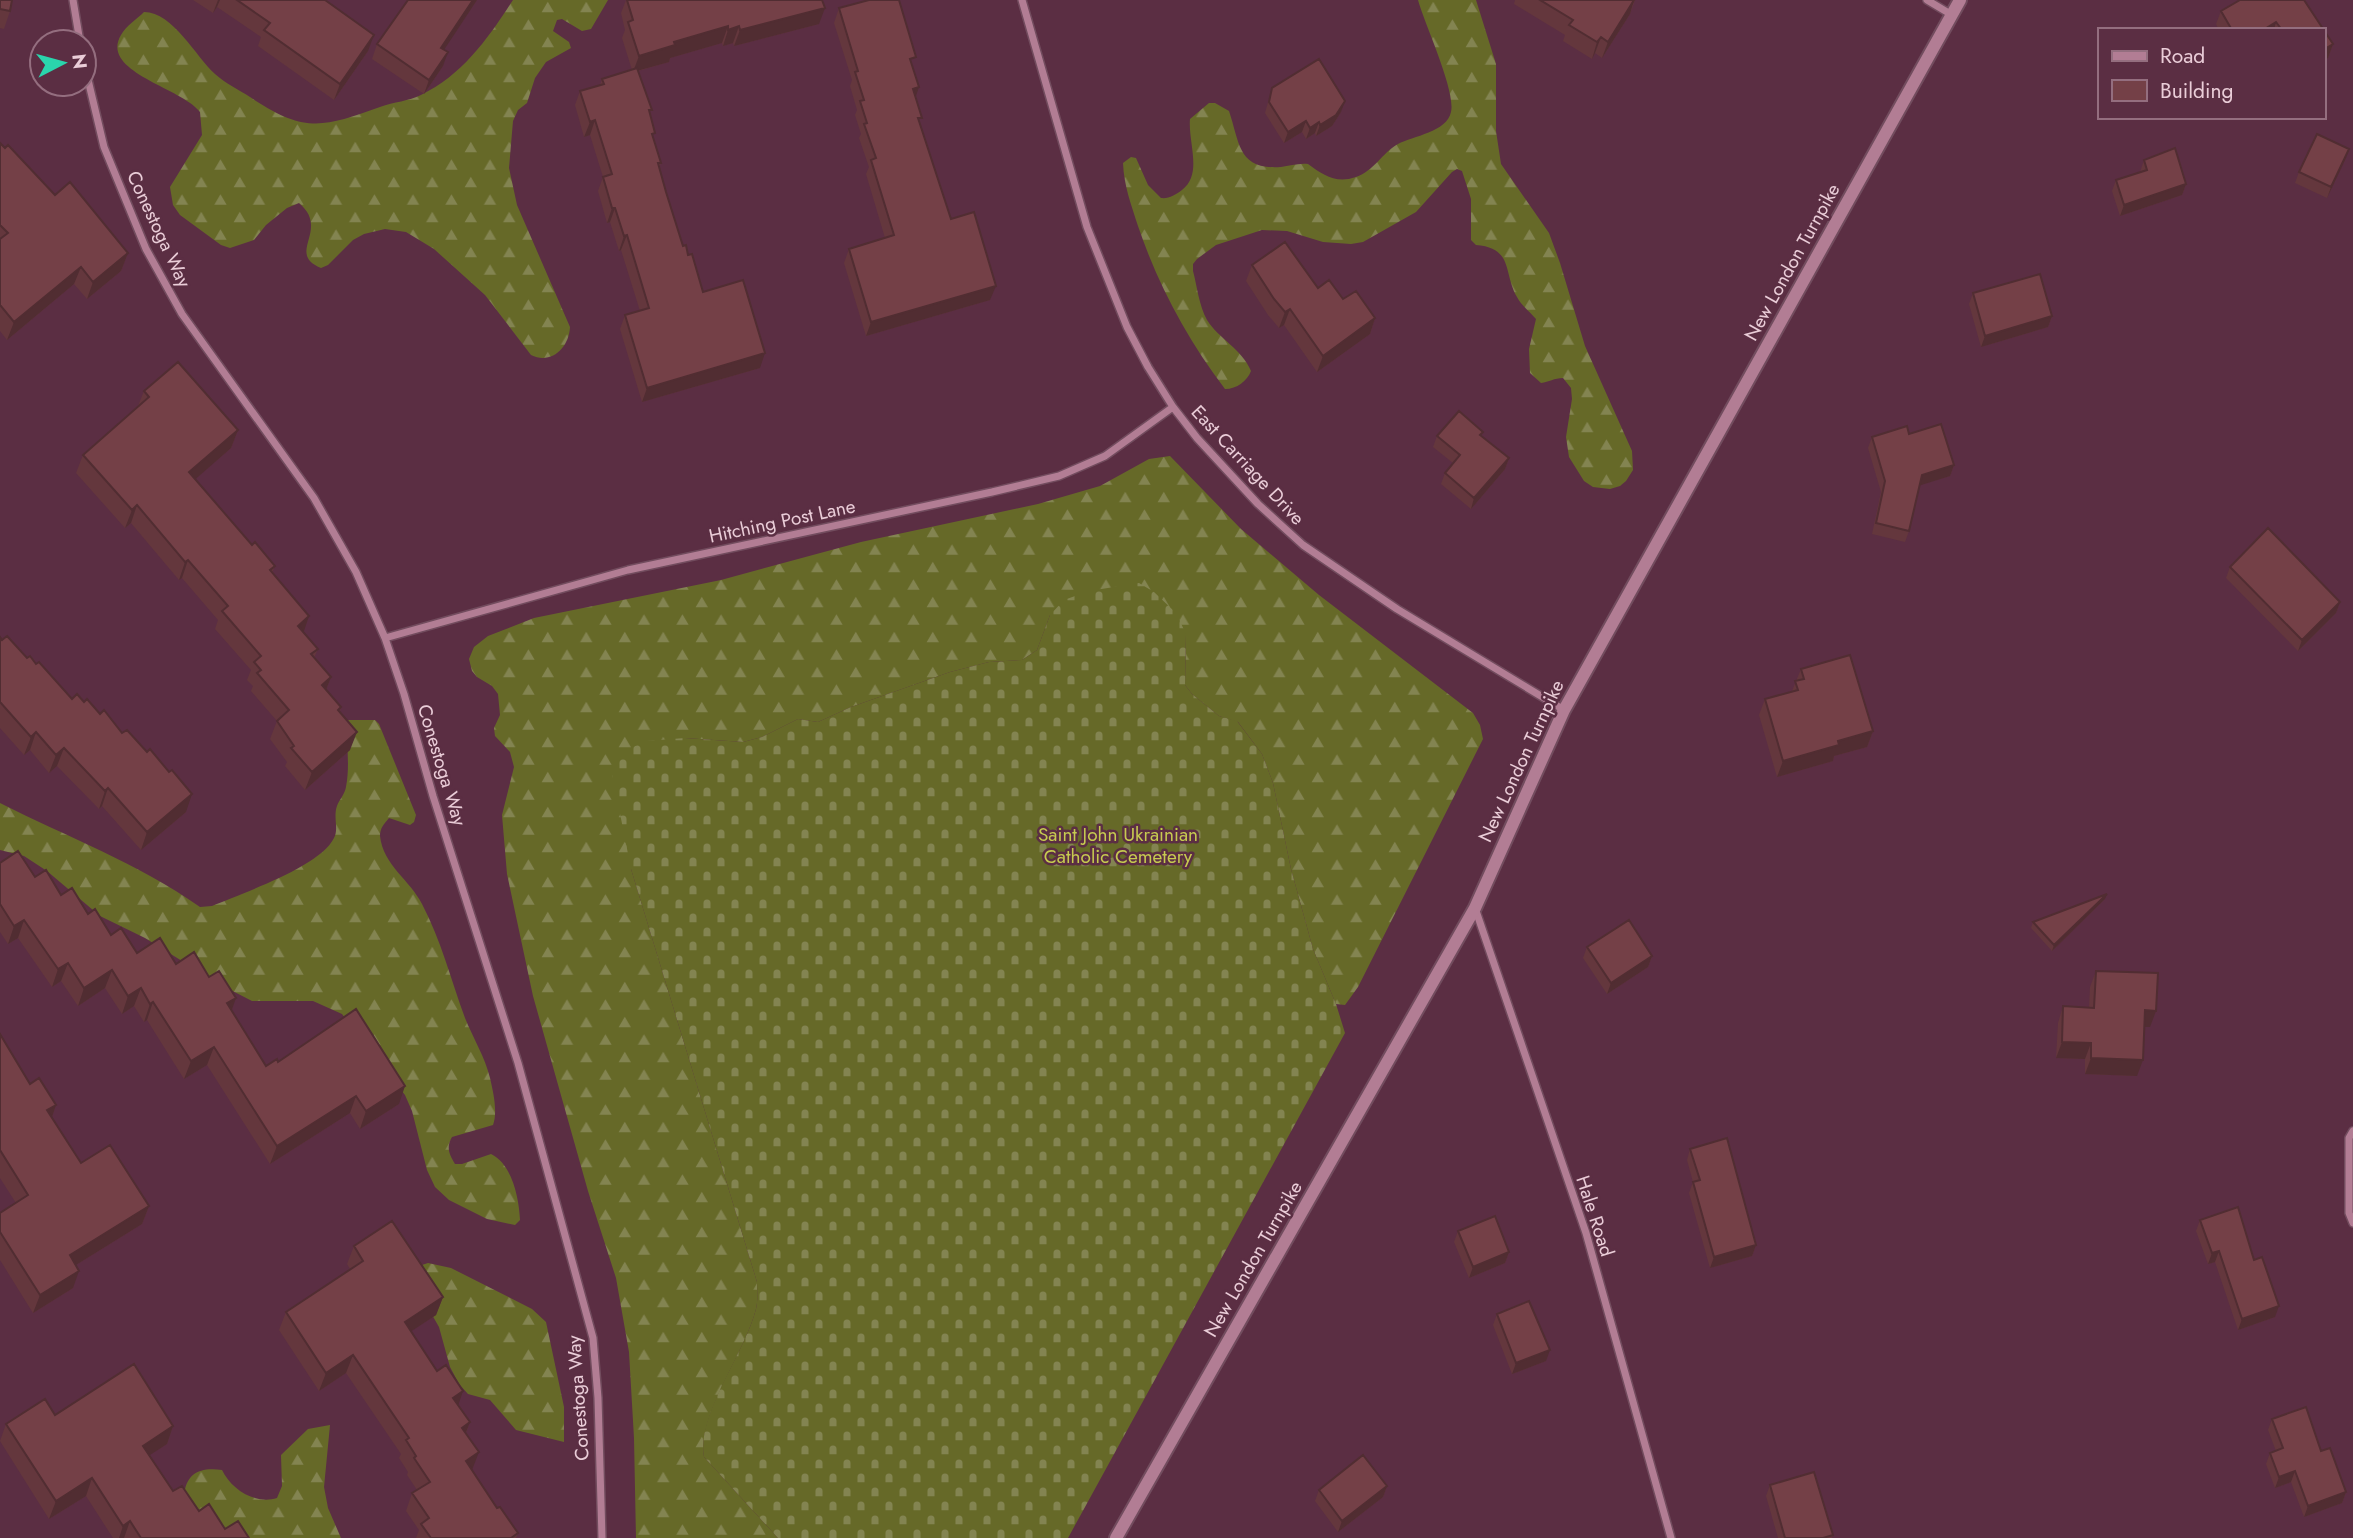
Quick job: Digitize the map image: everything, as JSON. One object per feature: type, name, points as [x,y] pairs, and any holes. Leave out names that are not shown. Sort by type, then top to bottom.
[{"type":"street","points":[[73,0],[78,28]]},
{"type":"street","name":"East Carriage Drive","points":[[1022,0],[1087,227],[1127,327],[1173,407],[1197,438],[1258,504],[1303,545],[1397,609],[1564,710]]},
{"type":"street","points":[[1927,0],[1952,15]]},
{"type":"street","name":"New London Turnpike","points":[[1116,1538],[1475,908],[1564,710],[1960,0]]},
{"type":"street","name":"Conestoga Way","points":[[92,98],[104,147],[146,249],[182,314],[314,498],[356,572],[385,638],[518,1063],[593,1338],[598,1398],[602,1538]]},
{"type":"street","name":"Hitching Post Lane","points":[[385,638],[628,570],[1059,476],[1105,456],[1173,407]]},
{"type":"street","name":"Hale Road","points":[[1475,908],[1586,1233],[1671,1538]]},
{"type":"street","points":[[2353,1131],[2349,1138],[2349,1213],[2353,1223]]},
{"type":"green space","points":[[513,0],[608,0],[591,29],[582,31],[562,19],[557,20],[553,31],[569,42],[571,48],[546,62],[535,78],[527,103],[518,110],[513,121],[509,168],[517,205],[570,327],[566,342],[558,353],[545,358],[531,355],[485,295],[434,249],[406,232],[385,229],[364,234],[353,240],[328,265],[321,268],[311,262],[307,255],[311,222],[308,213],[299,203],[287,208],[266,225],[254,240],[230,248],[221,245],[180,215],[173,205],[170,187],[202,135],[200,112],[191,103],[132,69],[122,59],[117,48],[121,35],[144,12],[155,14],[174,27],[215,74],[232,86],[285,117],[300,122],[328,123],[412,99],[436,87],[474,54]]},
{"type":"green space","points":[[1418,0],[1476,0],[1496,64],[1496,131],[1501,164],[1549,233],[1585,346],[1632,451],[1633,470],[1620,486],[1610,489],[1593,487],[1584,481],[1569,457],[1566,437],[1572,399],[1571,388],[1563,378],[1541,383],[1530,373],[1529,349],[1536,319],[1517,297],[1502,256],[1488,247],[1476,245],[1471,240],[1471,199],[1462,171],[1457,169],[1452,172],[1416,212],[1363,242],[1323,242],[1287,231],[1262,230],[1216,245],[1197,259],[1193,264],[1193,271],[1204,314],[1212,327],[1242,356],[1251,371],[1244,381],[1234,388],[1225,389],[1198,351],[1175,311],[1146,248],[1130,202],[1123,163],[1131,157],[1136,158],[1148,185],[1161,198],[1179,192],[1192,176],[1190,119],[1209,103],[1215,103],[1229,111],[1243,153],[1256,164],[1281,167],[1308,164],[1336,179],[1349,179],[1362,174],[1398,144],[1443,124],[1451,112],[1449,89]]},
{"type":"green space","points":[[1170,456],[1241,529],[1319,595],[1473,713],[1480,725],[1483,739],[1358,987],[1345,1005],[1336,1004],[1313,949],[1291,869],[1273,783],[1262,754],[1238,722],[1219,716],[1185,685],[1186,634],[1050,615],[1037,650],[1022,660],[989,662],[950,672],[851,707],[818,722],[798,719],[762,737],[743,742],[685,738],[631,869],[757,1282],[756,1309],[714,1403],[704,1440],[704,1457],[778,1538],[636,1538],[629,1352],[616,1278],[588,1191],[533,996],[507,874],[502,815],[514,767],[510,752],[495,736],[494,728],[500,715],[498,694],[472,671],[469,659],[474,647],[488,636],[534,618],[721,580],[861,542],[1038,504],[1100,486],[1149,459]]},
{"type":"green space","name":"Saint John Ukrainian Catholic Cemetery","points":[[1139,583],[1154,592],[1176,613],[1186,634],[1185,685],[1219,716],[1237,721],[1262,754],[1273,783],[1291,869],[1313,949],[1345,1033],[1068,1538],[778,1538],[704,1457],[703,1440],[707,1422],[750,1326],[757,1306],[757,1282],[631,869],[612,773],[622,752],[646,741],[685,738],[743,742],[762,737],[798,719],[818,722],[851,707],[950,672],[989,662],[1022,660],[1037,650],[1050,615],[1064,600],[1089,591]]},
{"type":"green space","points":[[375,720],[379,724],[416,815],[410,825],[389,818],[381,831],[382,846],[391,864],[417,895],[429,918],[465,1018],[482,1055],[494,1095],[493,1125],[452,1137],[449,1144],[450,1154],[455,1164],[491,1154],[504,1165],[513,1182],[518,1202],[520,1220],[515,1225],[487,1219],[449,1200],[435,1187],[427,1170],[412,1111],[405,1095],[342,1014],[313,1001],[252,1001],[145,938],[100,916],[47,871],[24,856],[0,850],[0,803],[152,877],[200,907],[212,906],[297,869],[326,849],[334,838],[336,810],[347,779],[345,722]]},
{"type":"green space","points":[[428,1263],[451,1268],[532,1309],[546,1322],[564,1407],[564,1442],[516,1430],[490,1400],[468,1394],[459,1384],[450,1367],[439,1327],[427,1306],[419,1266]]},
{"type":"green space","points":[[330,1425],[324,1487],[328,1508],[341,1538],[238,1538],[195,1512],[184,1496],[191,1477],[201,1471],[214,1469],[222,1470],[231,1483],[245,1494],[260,1499],[277,1498],[282,1486],[281,1455],[308,1429]]},
{"type":"building","points":[[0,0],[12,0],[10,11],[0,9]]},
{"type":"building","points":[[237,0],[325,0],[374,35],[340,84],[264,30],[270,23]]},
{"type":"building","points":[[408,0],[473,0],[441,48],[448,52],[429,80],[377,44]]},
{"type":"building","points":[[627,0],[822,0],[825,8],[740,30],[739,26],[728,30],[728,26],[639,56],[628,22],[633,20]]},
{"type":"building","points":[[869,0],[899,0],[916,57],[910,59],[919,87],[913,89],[922,118],[918,118],[951,219],[974,212],[996,286],[871,322],[849,249],[894,235],[871,160],[876,158],[864,124],[867,123],[860,101],[864,100],[855,72],[858,71],[839,8]]},
{"type":"building","points":[[1540,0],[1634,0],[1608,42],[1601,37],[1597,42],[1569,25],[1573,20]]},
{"type":"building","points":[[2240,0],[2304,0],[2322,28],[2280,28],[2276,22],[2266,28],[2231,28],[2221,11]]},
{"type":"building","points":[[2325,32],[2333,44],[2325,49]]},
{"type":"building","points":[[1319,59],[1345,101],[1336,115],[1320,125],[1319,122],[1310,128],[1306,121],[1288,132],[1269,102],[1272,88]]},
{"type":"building","points":[[637,68],[652,110],[649,110],[655,133],[652,134],[666,192],[683,246],[686,245],[688,255],[692,254],[703,292],[743,280],[765,353],[647,388],[625,315],[649,308],[627,235],[624,236],[615,208],[612,208],[603,177],[612,174],[595,120],[590,122],[580,91],[604,84],[602,79]]},
{"type":"building","points":[[2317,134],[2349,149],[2331,187],[2299,172]]},
{"type":"building","points":[[0,143],[5,148],[8,145],[55,195],[70,182],[128,253],[93,282],[81,267],[14,322],[0,305],[0,239],[8,233],[0,225]]},
{"type":"building","points":[[2175,148],[2186,184],[2124,205],[2116,180],[2147,170],[2144,160]]},
{"type":"building","points":[[1285,242],[1318,288],[1329,280],[1343,299],[1356,291],[1375,318],[1323,356],[1290,309],[1285,312],[1274,299],[1252,265]]},
{"type":"building","points":[[2040,274],[2052,316],[1985,336],[1973,293]]},
{"type":"building","points":[[178,362],[238,430],[189,472],[252,545],[255,542],[275,566],[270,570],[309,616],[298,626],[318,649],[311,654],[331,677],[322,685],[357,732],[312,772],[291,748],[294,746],[277,721],[289,710],[257,673],[261,670],[254,662],[261,656],[222,611],[228,606],[188,560],[185,562],[137,505],[132,510],[83,455],[149,397],[144,391]]},
{"type":"building","points":[[1459,411],[1483,432],[1480,435],[1509,458],[1474,498],[1445,473],[1460,455],[1437,436]]},
{"type":"building","points":[[1941,424],[1954,465],[1922,475],[1909,531],[1876,523],[1885,481],[1872,437],[1907,426],[1909,434]]},
{"type":"building","points":[[2268,528],[2340,602],[2302,640],[2230,567]]},
{"type":"building","points":[[7,636],[27,658],[30,656],[36,664],[39,662],[72,699],[77,694],[84,702],[87,699],[100,714],[104,710],[122,733],[127,730],[147,752],[150,749],[192,794],[147,832],[108,788],[105,791],[64,748],[56,755],[36,732],[31,737],[0,702],[0,637],[2,640]]},
{"type":"building","points":[[1850,655],[1873,731],[1838,741],[1839,745],[1783,761],[1765,699],[1798,690],[1795,681],[1804,679],[1801,669]]},
{"type":"building","points":[[18,851],[35,877],[46,870],[61,895],[72,888],[88,914],[95,909],[111,935],[121,928],[137,953],[160,938],[176,964],[194,952],[209,977],[219,971],[236,998],[227,1003],[266,1066],[277,1059],[278,1062],[356,1009],[405,1086],[366,1111],[356,1096],[277,1146],[214,1047],[191,1061],[141,988],[128,996],[112,970],[84,988],[68,963],[58,969],[24,920],[14,926],[0,904],[0,863]]},
{"type":"building","points":[[2107,894],[2054,945],[2033,922]]},
{"type":"building","points":[[1629,920],[1652,956],[1611,983],[1587,947]]},
{"type":"building","points":[[2096,971],[2158,973],[2156,1011],[2145,1010],[2143,1060],[2091,1058],[2091,1043],[2062,1042],[2063,1006],[2094,1008]]},
{"type":"building","points":[[0,1034],[30,1084],[39,1078],[56,1105],[47,1110],[81,1163],[110,1145],[149,1206],[70,1255],[79,1271],[40,1295],[0,1232],[0,1213],[28,1195],[0,1150]]},
{"type":"building","points":[[1727,1138],[1756,1245],[1714,1257],[1693,1182],[1700,1180],[1690,1149]]},
{"type":"building","points":[[2238,1207],[2254,1260],[2262,1257],[2279,1306],[2242,1319],[2219,1251],[2212,1253],[2200,1220]]},
{"type":"building","points":[[1495,1216],[1509,1252],[1473,1267],[1458,1231]]},
{"type":"building","points":[[392,1221],[443,1297],[405,1322],[437,1371],[446,1365],[463,1391],[453,1398],[470,1422],[462,1428],[479,1452],[466,1461],[497,1508],[500,1507],[518,1533],[511,1538],[431,1538],[421,1524],[429,1518],[412,1493],[430,1482],[414,1458],[416,1456],[406,1440],[409,1438],[353,1355],[326,1373],[286,1312],[363,1261],[354,1246]]},
{"type":"building","points":[[1529,1301],[1550,1350],[1516,1363],[1497,1314]]},
{"type":"building","points":[[134,1364],[173,1426],[143,1446],[173,1491],[182,1486],[199,1511],[209,1504],[225,1529],[238,1521],[249,1538],[141,1538],[130,1521],[123,1526],[92,1478],[56,1501],[6,1424],[45,1399],[55,1415]]},
{"type":"building","points":[[2306,1407],[2321,1451],[2330,1448],[2346,1492],[2308,1506],[2295,1471],[2279,1477],[2270,1453],[2283,1448],[2272,1419]]},
{"type":"building","points":[[1363,1455],[1387,1486],[1342,1521],[1319,1490]]},
{"type":"building","points":[[1814,1472],[1833,1535],[1823,1538],[1785,1538],[1770,1485]]}]
